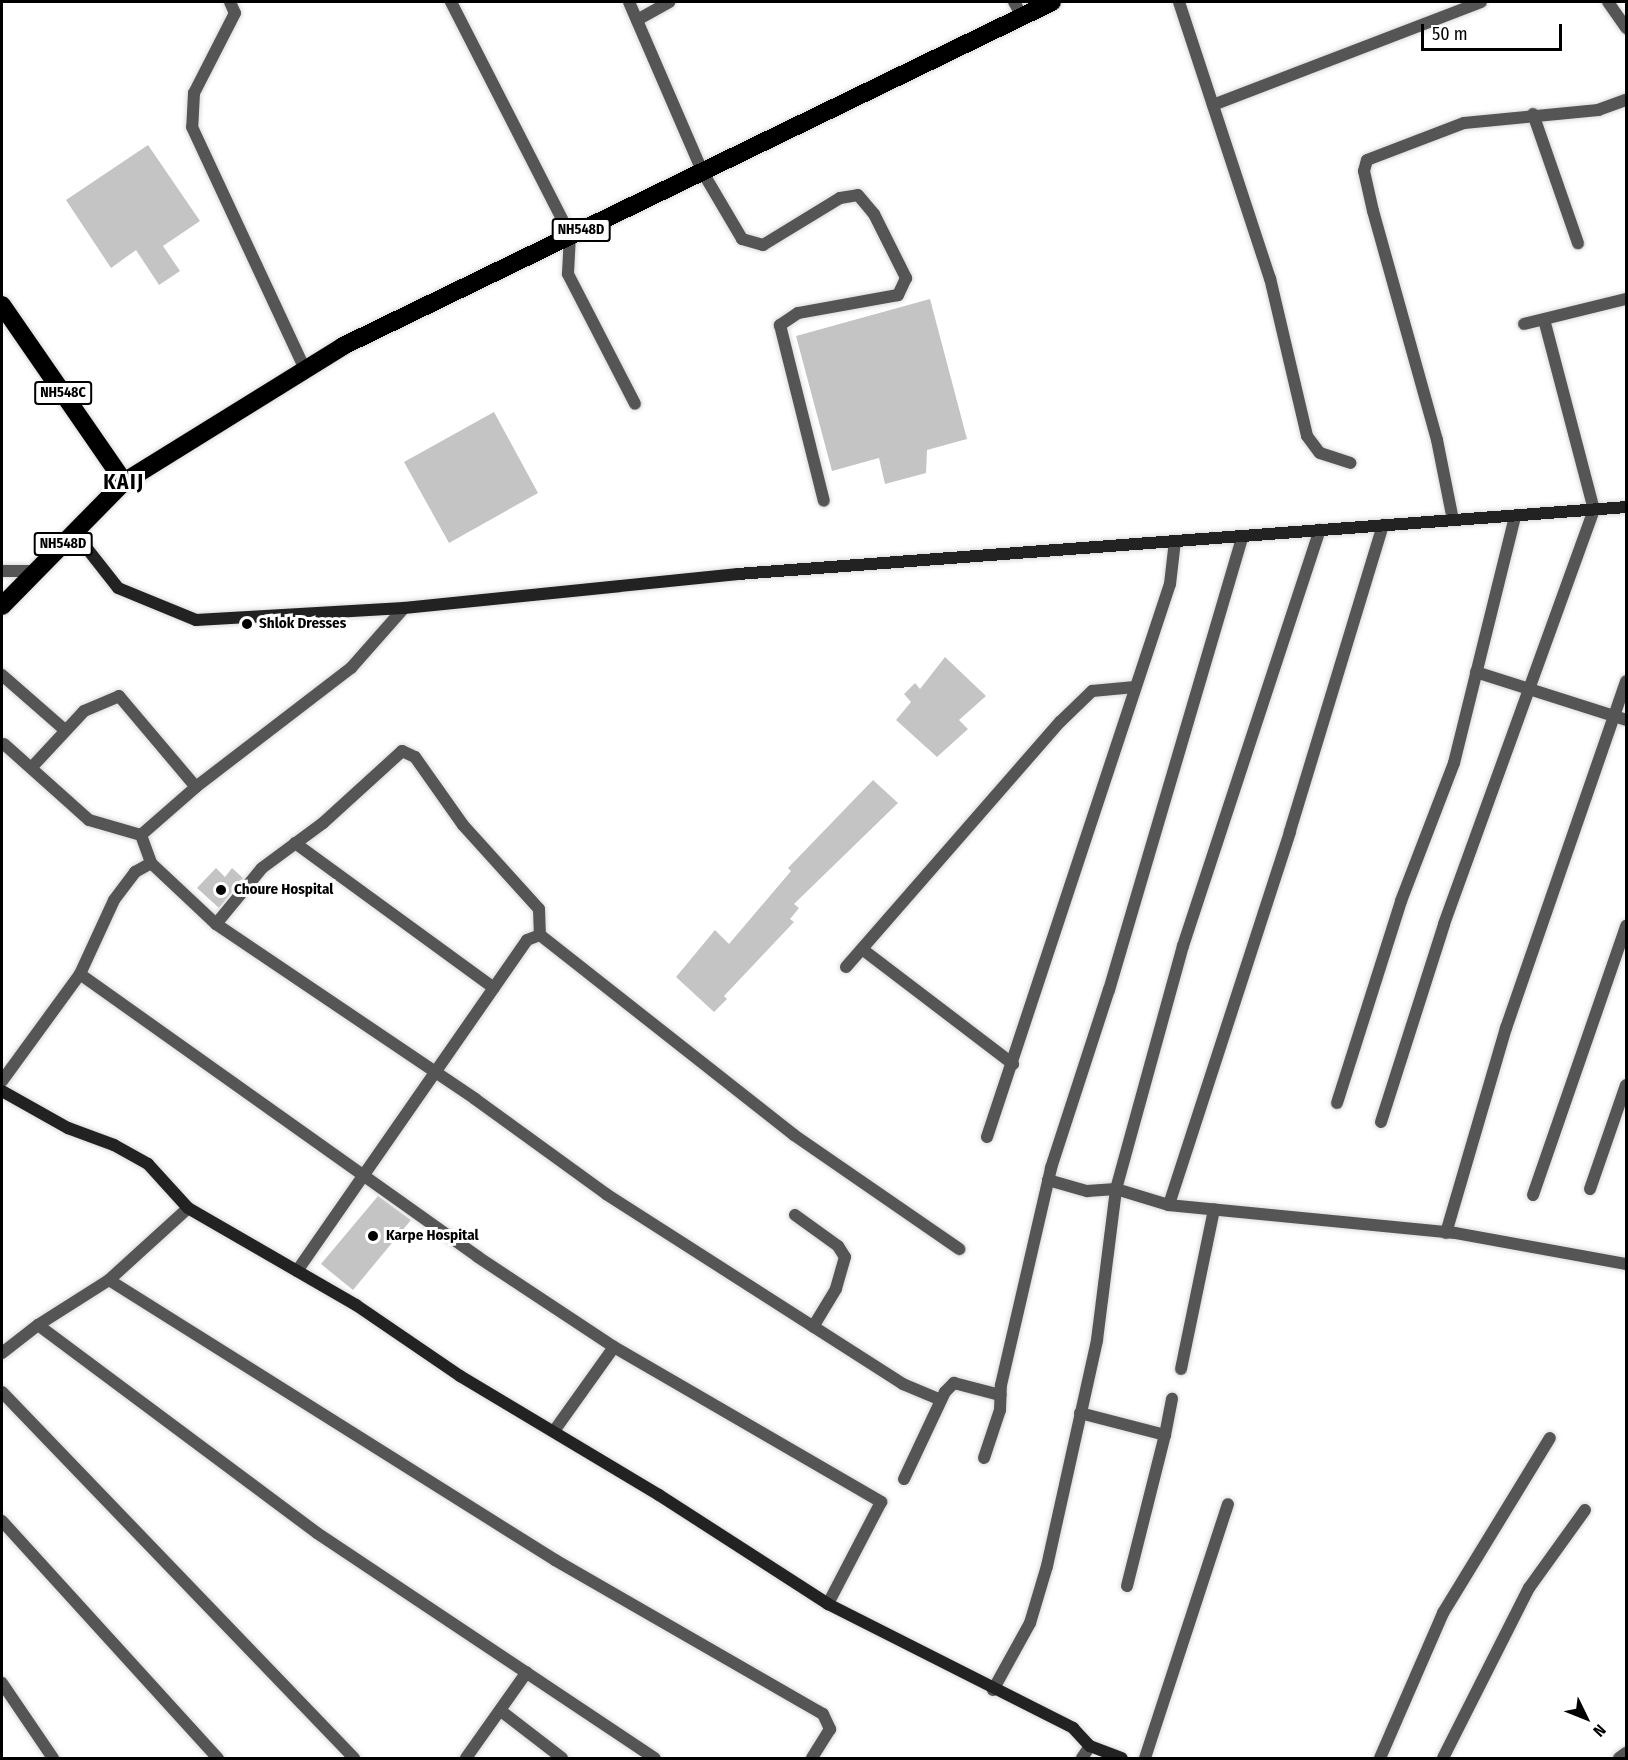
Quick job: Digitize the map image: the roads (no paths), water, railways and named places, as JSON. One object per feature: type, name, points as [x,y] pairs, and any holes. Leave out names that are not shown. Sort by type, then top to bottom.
[{"type":"highway","name":"NH548D","points":[[2,606],[124,482],[343,346],[702,171],[1018,9],[1052,2]]},
{"type":"highway","name":"NH548C","points":[[2,305],[124,482]]},
{"type":"street","points":[[230,2],[235,13],[194,93],[192,127],[305,369]]},
{"type":"street","points":[[451,2],[570,235],[568,274],[635,404]]},
{"type":"street","points":[[628,2],[702,171],[742,239],[763,245],[840,198],[858,195],[874,214],[906,278],[898,295],[798,313],[780,325],[824,501]]},
{"type":"street","points":[[637,20],[669,2]]},
{"type":"street","points":[[1179,2],[1270,278],[1307,436],[1320,453],[1350,463]]},
{"type":"street","points":[[1213,105],[1481,2]]},
{"type":"street","points":[[1608,2],[1626,28]]},
{"type":"street","points":[[1453,520],[1437,440],[1364,171],[1367,160],[1464,123],[1533,114],[1598,110],[1626,100]]},
{"type":"street","points":[[1533,114],[1578,243]]},
{"type":"street","points":[[1524,324],[1626,299]]},
{"type":"street","points":[[1382,1122],[1444,924],[1594,510],[1544,319]]},
{"type":"street","points":[[74,532],[118,588],[196,620],[404,608],[738,574],[1626,507]]},
{"type":"street","points":[[1337,1103],[1401,901],[1454,763],[1515,516]]},
{"type":"street","points":[[1169,1205],[1290,832],[1383,525]]},
{"type":"street","points":[[993,1690],[1030,1623],[1097,1340],[1116,1189],[1183,946],[1320,530]]},
{"type":"street","points":[[984,1458],[1000,1410],[1000,1395],[1048,1180],[1109,990],[1243,536]]},
{"type":"street","points":[[987,1137],[1170,584],[1175,541]]},
{"type":"street","points":[[2,571],[36,571]]},
{"type":"street","points":[[141,835],[196,787],[351,668],[404,608]]},
{"type":"street","points":[[1476,672],[1530,687],[1626,720]]},
{"type":"street","points":[[2,675],[64,729]]},
{"type":"street","points":[[1446,1233],[1506,1028],[1626,681]]},
{"type":"street","points":[[846,967],[1059,722],[1092,691],[1135,687]]},
{"type":"street","points":[[32,767],[64,729],[84,711],[119,696],[196,787]]},
{"type":"street","points":[[4,744],[89,820],[141,835]]},
{"type":"street","points":[[216,924],[262,868],[323,823],[402,751],[415,757],[463,825],[539,909],[540,935],[795,1135],[959,1249]]},
{"type":"street","points":[[141,835],[151,863],[216,924],[434,1072],[606,1194],[903,1384],[941,1401]]},
{"type":"street","points":[[295,843],[494,988]]},
{"type":"street","points":[[2,1081],[80,974],[114,900],[135,872],[151,863]]},
{"type":"street","points":[[1533,1196],[1626,926]]},
{"type":"street","points":[[297,1271],[526,940],[540,935]]},
{"type":"street","points":[[862,949],[1013,1064]]},
{"type":"street","points":[[80,974],[478,1257],[614,1347],[881,1502],[828,1604]]},
{"type":"street","points":[[1590,1189],[1626,1085]]},
{"type":"street","points":[[2,1091],[68,1128],[114,1145],[148,1164],[188,1208],[297,1271],[828,1604],[993,1690],[1073,1728],[1090,1746],[1122,1758]]},
{"type":"street","points":[[1048,1180],[1087,1191],[1116,1189],[1169,1205],[1446,1233],[1626,1264]]},
{"type":"street","points":[[2,1353],[38,1324],[109,1280],[188,1208]]},
{"type":"street","points":[[1181,1369],[1214,1209]]},
{"type":"street","points":[[795,1215],[838,1246],[845,1257],[836,1289],[813,1327]]},
{"type":"street","points":[[109,1280],[555,1560],[823,1714],[830,1729],[812,1758]]},
{"type":"street","points":[[38,1324],[317,1533],[655,1758]]},
{"type":"street","points":[[554,1431],[614,1347]]},
{"type":"street","points":[[904,1479],[941,1401],[954,1383],[1000,1395]]},
{"type":"street","points":[[2,1392],[354,1758]]},
{"type":"street","points":[[1127,1586],[1172,1399]]},
{"type":"street","points":[[1080,1413],[1165,1435]]},
{"type":"street","points":[[1380,1758],[1443,1613],[1550,1438]]},
{"type":"street","points":[[1145,1758],[1228,1504]]},
{"type":"street","points":[[1443,1758],[1529,1588],[1585,1510]]},
{"type":"street","points":[[2,1521],[218,1758]]},
{"type":"street","points":[[466,1758],[527,1672]]},
{"type":"street","points":[[2,1683],[53,1758]]},
{"type":"street","points":[[501,1711],[562,1758]]},
{"type":"street","points":[[1082,1758],[1090,1746]]},
{"type":"street","points":[[1619,1758],[1626,1753]]},
{"type":"place","name":"Shlok Dresses","points":[[247,624]]},
{"type":"place","name":"Choure Hospital","points":[[221,890]]},
{"type":"place","name":"Karpe Hospital","points":[[373,1236]]},
{"type":"district","name":"KAIJ","points":[[124,482]]}]
